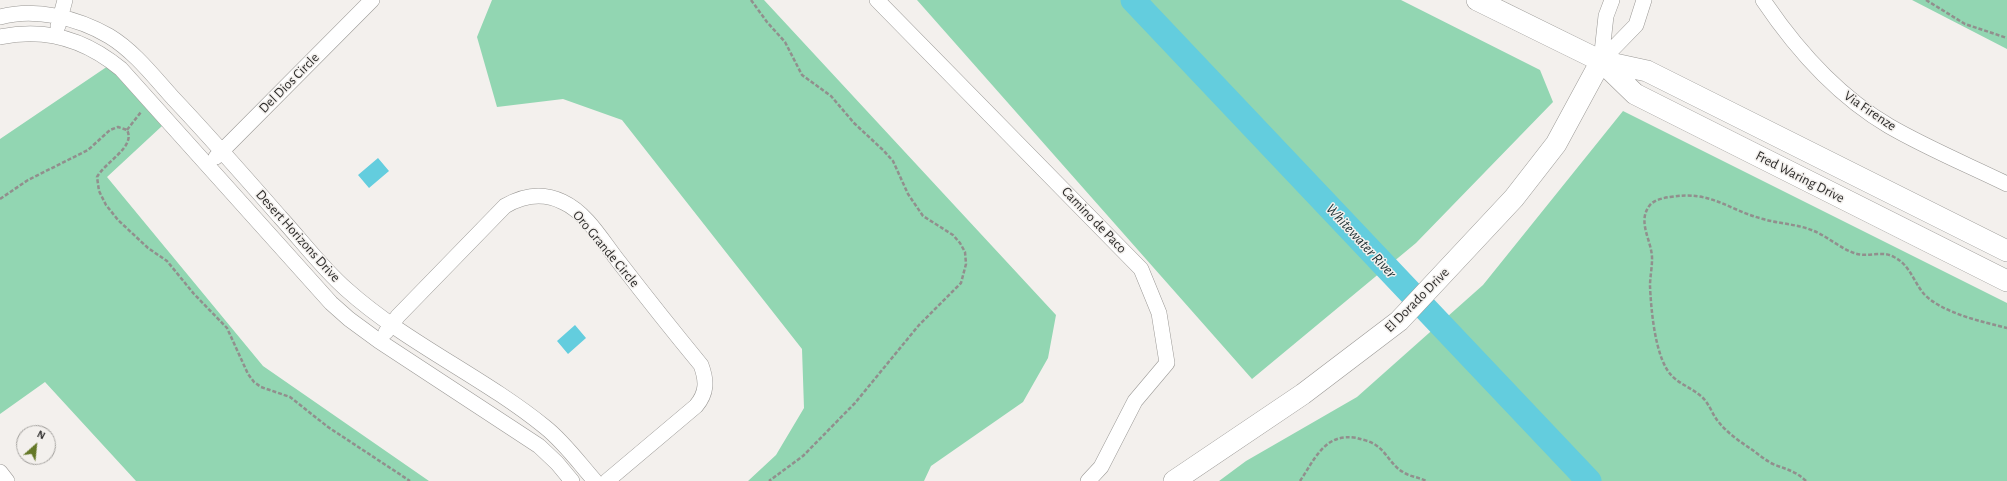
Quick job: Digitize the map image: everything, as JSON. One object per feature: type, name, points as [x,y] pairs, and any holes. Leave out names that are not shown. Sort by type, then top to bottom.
[{"type":"main road","name":"Fred Waring Drive","points":[[1476,0],[1601,61],[1647,71],[2007,251]]},
{"type":"main road","name":"Fred Waring Drive","points":[[1601,61],[1635,94],[2007,281]]},
{"type":"main road","name":"El Dorado Drive","points":[[1174,481],[1303,394],[1399,321],[1514,198],[1556,144],[1601,61]]},
{"type":"street","points":[[56,35],[65,0]]},
{"type":"street","name":"Del Dios Circle","points":[[207,166],[372,0]]},
{"type":"street","name":"Camino de Paco","points":[[877,0],[1141,269],[1159,313],[1166,363],[1135,401],[1101,467],[1088,481]]},
{"type":"street","points":[[1601,61],[1606,16],[1612,0]]},
{"type":"street","points":[[1601,61],[1636,25],[1644,0]]},
{"type":"street","name":"Via Firenze","points":[[1763,0],[1783,31],[1813,64],[1846,96],[1889,126],[2007,184]]},
{"type":"street","name":"Desert Horizons Drive","points":[[0,17],[33,14],[60,17],[79,22],[96,29],[122,45],[222,150],[333,277],[363,303],[392,324],[511,402],[546,427],[595,481]]},
{"type":"street","name":"Desert Horizons Drive","points":[[0,37],[17,33],[56,35],[75,40],[107,57],[122,69],[207,166],[332,303],[349,319],[527,438],[557,463],[572,481]]},
{"type":"street","name":"Oro Grande Circle","points":[[380,341],[392,324],[505,206],[515,200],[532,195],[553,198],[574,209],[587,222],[700,365],[705,375],[705,392],[696,406],[607,481]]},
{"type":"street","points":[[0,472],[7,481]]},
{"type":"path","points":[[751,0],[767,22],[785,42],[802,75],[831,96],[854,123],[884,150],[893,161],[908,194],[923,216],[953,235],[960,243],[965,252],[966,264],[961,283],[919,325],[856,403],[803,456],[769,481]]},
{"type":"path","points":[[1926,0],[1965,24],[2007,38]]},
{"type":"path","points":[[127,130],[136,120],[149,100]]},
{"type":"path","points":[[0,199],[28,180],[88,150],[110,130],[118,127],[127,130],[130,135],[126,147],[107,163],[97,177],[99,191],[106,205],[118,220],[148,248],[167,261],[194,294],[227,328],[248,374],[254,382],[260,387],[290,397],[328,427],[410,481]]},
{"type":"path","points":[[1806,481],[1795,472],[1764,458],[1736,439],[1717,420],[1704,399],[1672,375],[1666,368],[1658,345],[1652,310],[1650,285],[1652,256],[1644,224],[1645,214],[1650,204],[1671,196],[1701,196],[1718,200],[1760,219],[1803,227],[1816,232],[1853,253],[1863,255],[1892,255],[1902,261],[1911,272],[1925,295],[1937,304],[1974,319],[2007,328]]},
{"type":"path","points":[[1300,481],[1314,459],[1326,446],[1335,439],[1346,436],[1375,444],[1402,472],[1426,481]]},
{"type":"green space","points":[[492,0],[764,0],[1056,315],[1048,358],[1023,402],[931,466],[924,481],[748,481],[776,455],[804,408],[802,349],[622,120],[563,99],[497,107],[477,37]]},
{"type":"green space","points":[[917,0],[1401,0],[1540,70],[1553,102],[1416,243],[1252,379]]},
{"type":"green space","points":[[1912,0],[2007,0],[2007,49]]},
{"type":"green space","points":[[108,66],[162,126],[107,177],[263,366],[429,481],[136,481],[45,382],[0,414],[0,139]]},
{"type":"green space","points":[[1623,111],[2007,303],[2007,481],[1219,481],[1246,461],[1357,397],[1483,285]]},
{"type":"water","points":[[378,158],[389,171],[369,188],[358,175]]},
{"type":"water","points":[[575,325],[586,338],[568,354],[557,341]]},
{"type":"waterway","name":"Whitewater River","points":[[1133,0],[1589,481]]}]
